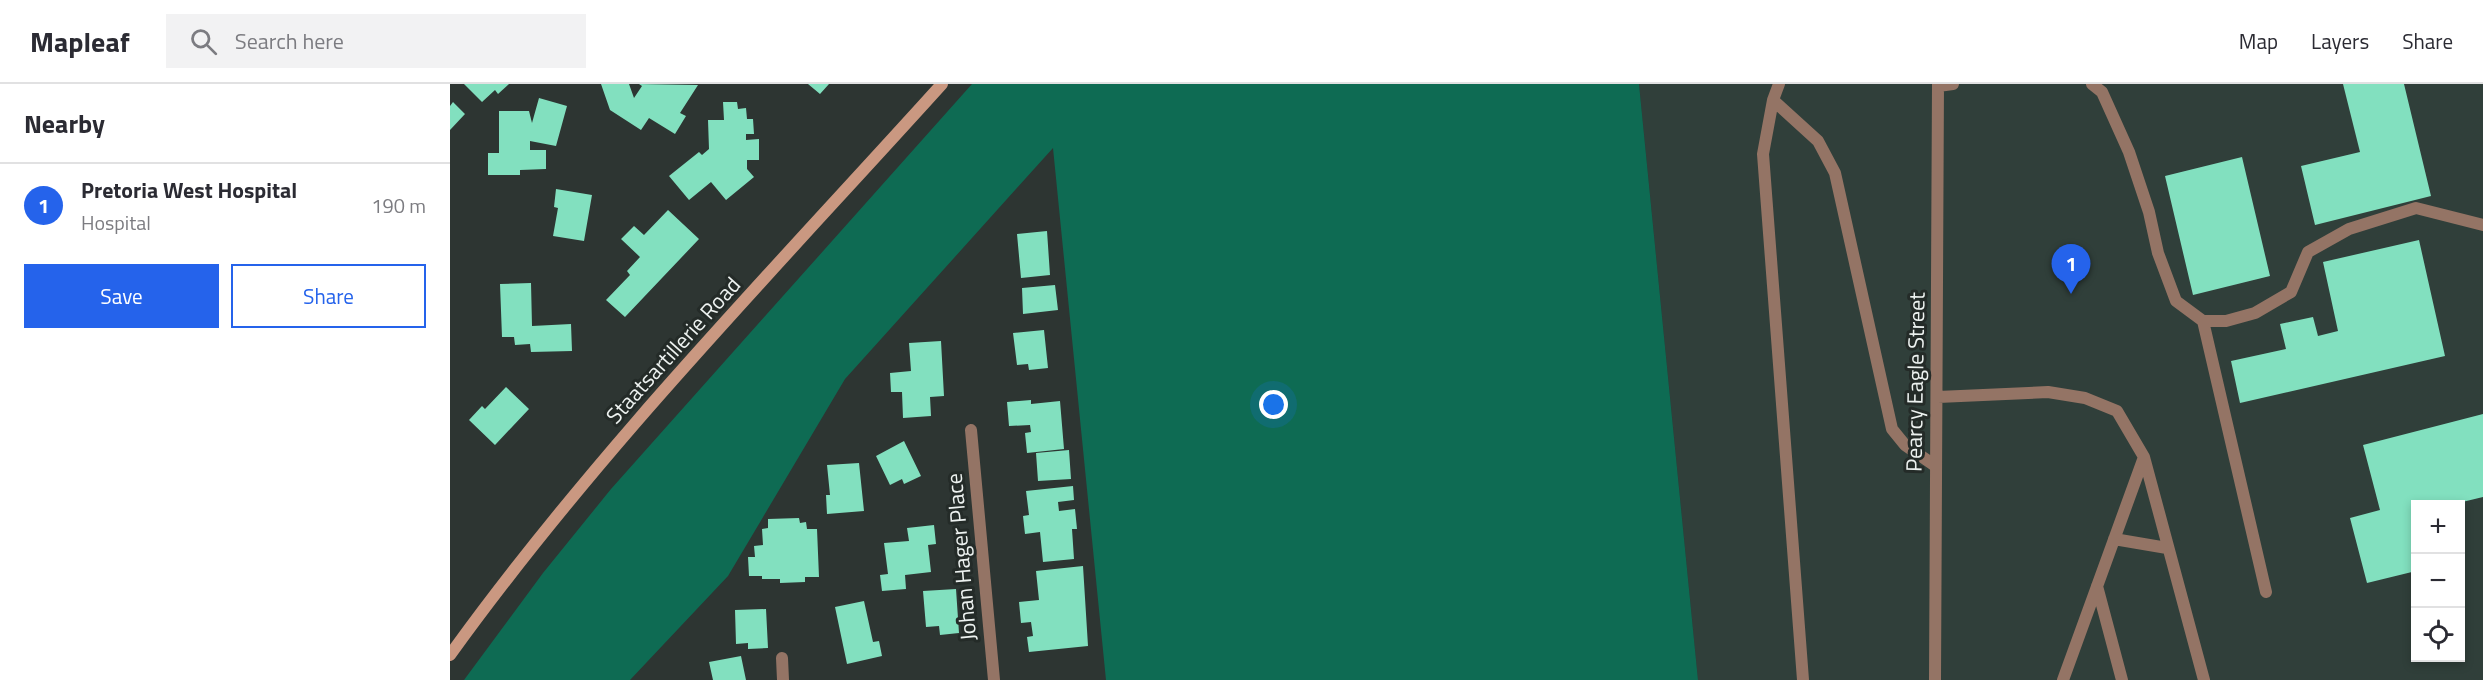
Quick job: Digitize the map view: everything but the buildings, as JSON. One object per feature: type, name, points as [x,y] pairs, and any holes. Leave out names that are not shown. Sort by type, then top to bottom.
[{"type":"street","name":"Staatsartillerie Road","points":[[450,655],[495,593],[606,455],[942,84]]},
{"type":"street","points":[[1779,84],[1773,100],[1763,154],[1803,680]]},
{"type":"street","points":[[1938,85],[1953,84]]},
{"type":"street","points":[[2092,84],[2102,92],[2130,152],[2149,212],[2158,253],[2176,301],[2203,321],[2226,321],[2255,313],[2291,292],[2308,252],[2349,229],[2416,208],[2483,225]]},
{"type":"street","name":"Pearcy Eagle Street","points":[[1935,680],[1934,465],[1938,397],[1938,85]]},
{"type":"street","points":[[1773,100],[1818,141],[1835,172],[1892,429],[1905,445],[1934,465]]},
{"type":"street","points":[[2203,321],[2266,592]]},
{"type":"street","points":[[1938,397],[2048,392],[2085,398],[2117,411],[2144,457],[2204,680]]},
{"type":"street","name":"Johan Hager Place","points":[[971,430],[994,680]]},
{"type":"street","points":[[2063,680],[2144,457]]},
{"type":"street","points":[[2114,539],[2168,548]]},
{"type":"street","points":[[2097,586],[2122,680]]},
{"type":"street","points":[[782,658],[783,680]]},
{"type":"shaded area","points":[[1639,84],[2483,84],[2483,680],[1698,680]]},
{"type":"green space","points":[[972,84],[1639,84],[1698,680],[1106,680],[1053,148],[845,379],[728,576],[630,680],[464,680],[543,573],[611,489]]},
{"type":"place","name":"Pretoria West Hospital","points":[[2071,294]]}]
